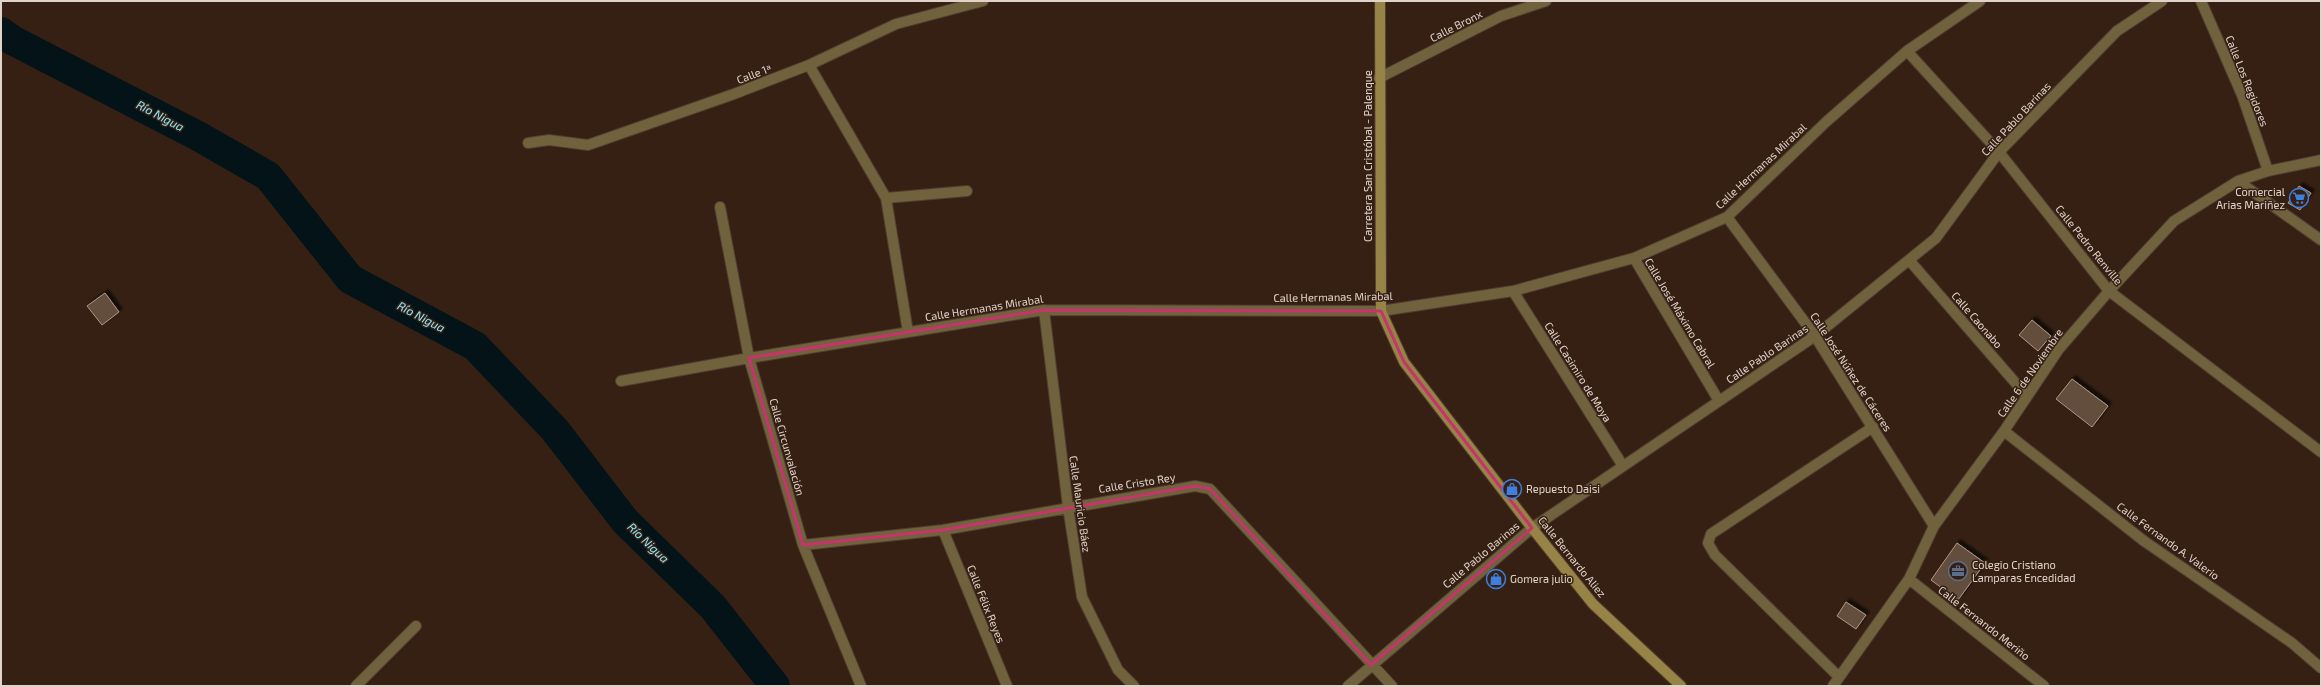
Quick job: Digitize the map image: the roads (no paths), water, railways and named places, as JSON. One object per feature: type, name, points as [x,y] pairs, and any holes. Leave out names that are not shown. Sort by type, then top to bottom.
[{"type":"main road","name":"Carretera San Cristóbal - Palenque","points":[[1380,1],[1379,78],[1381,311]]},
{"type":"main road","name":"Calle Bernardo Aliez","points":[[1381,311],[1404,362],[1532,528],[1593,604],[1681,686]]},
{"type":"street","name":"Calle 1ª","points":[[528,143],[549,140],[588,145],[734,94],[809,65],[896,24],[983,1]]},
{"type":"street","name":"Calle Bronx","points":[[1379,78],[1500,16],[1546,1]]},
{"type":"street","name":"Calle Hermanas Mirabal","points":[[621,381],[749,358],[1044,310],[1381,311],[1513,291],[1634,258],[1727,217],[1826,122],[1907,51],[1980,1]]},
{"type":"street","name":"Calle Pablo Barinas","points":[[1348,686],[1532,528],[1815,336],[1936,238],[1999,152],[2116,31],[2162,1]]},
{"type":"street","name":"Calle Los Regidores","points":[[2201,1],[2242,95],[2268,172]]},
{"type":"street","name":"Calle Pedro Renville","points":[[1907,51],[1999,152],[2109,291],[2321,452]]},
{"type":"street","points":[[809,65],[886,198],[908,332]]},
{"type":"street","name":"Calle 6 de Noviembre","points":[[1833,686],[1910,579],[1934,526],[2004,430],[2026,395],[2059,349],[2109,291],[2174,221],[2238,181],[2268,172],[2321,160]]},
{"type":"street","points":[[2238,181],[2321,240]]},
{"type":"street","points":[[886,198],[967,191]]},
{"type":"street","name":"Calle Circunvalación","points":[[720,207],[749,358],[803,545],[861,686]]},
{"type":"street","name":"Calle José Núñez de Cáceres","points":[[1727,217],[1815,336],[1934,526]]},
{"type":"street","name":"Calle José Máximo Cabral","points":[[1634,258],[1719,401]]},
{"type":"street","name":"Calle Caonabo","points":[[1909,260],[2026,395]]},
{"type":"street","name":"Calle Casimiro de Moya","points":[[1513,291],[1623,466]]},
{"type":"street","name":"Calle Mauricio Báez","points":[[1044,310],[1068,507],[1082,597],[1118,670],[1134,686]]},
{"type":"street","points":[[1839,677],[1715,555],[1708,544],[1711,534],[1873,427]]},
{"type":"street","name":"Calle Fernando A. Valerio","points":[[2004,430],[2144,541],[2292,643],[2321,668]]},
{"type":"street","name":"Calle Cristo Rey","points":[[803,545],[944,530],[1068,507],[1195,486],[1210,489],[1392,686]]},
{"type":"street","name":"Calle Félix Reyes","points":[[944,530],[1007,686]]},
{"type":"street","name":"Calle Fernando Meriño","points":[[1910,579],[2044,686]]},
{"type":"street","points":[[356,686],[416,626]]},
{"type":"waterway","name":"Río Nigua","points":[[1,32],[12,40],[198,136],[268,176],[350,279],[475,346],[555,430],[625,521],[713,607],[775,686]]},
{"type":"place","name":"Comercial Arias Mariñez","points":[[2299,198]]},
{"type":"place","name":"Repuesto Daisi","points":[[1512,489]]},
{"type":"place","name":"Colegio Cristiano Lamparas Encedidad","points":[[1958,571]]},
{"type":"place","name":"Gomera julio","points":[[1496,579]]}]
